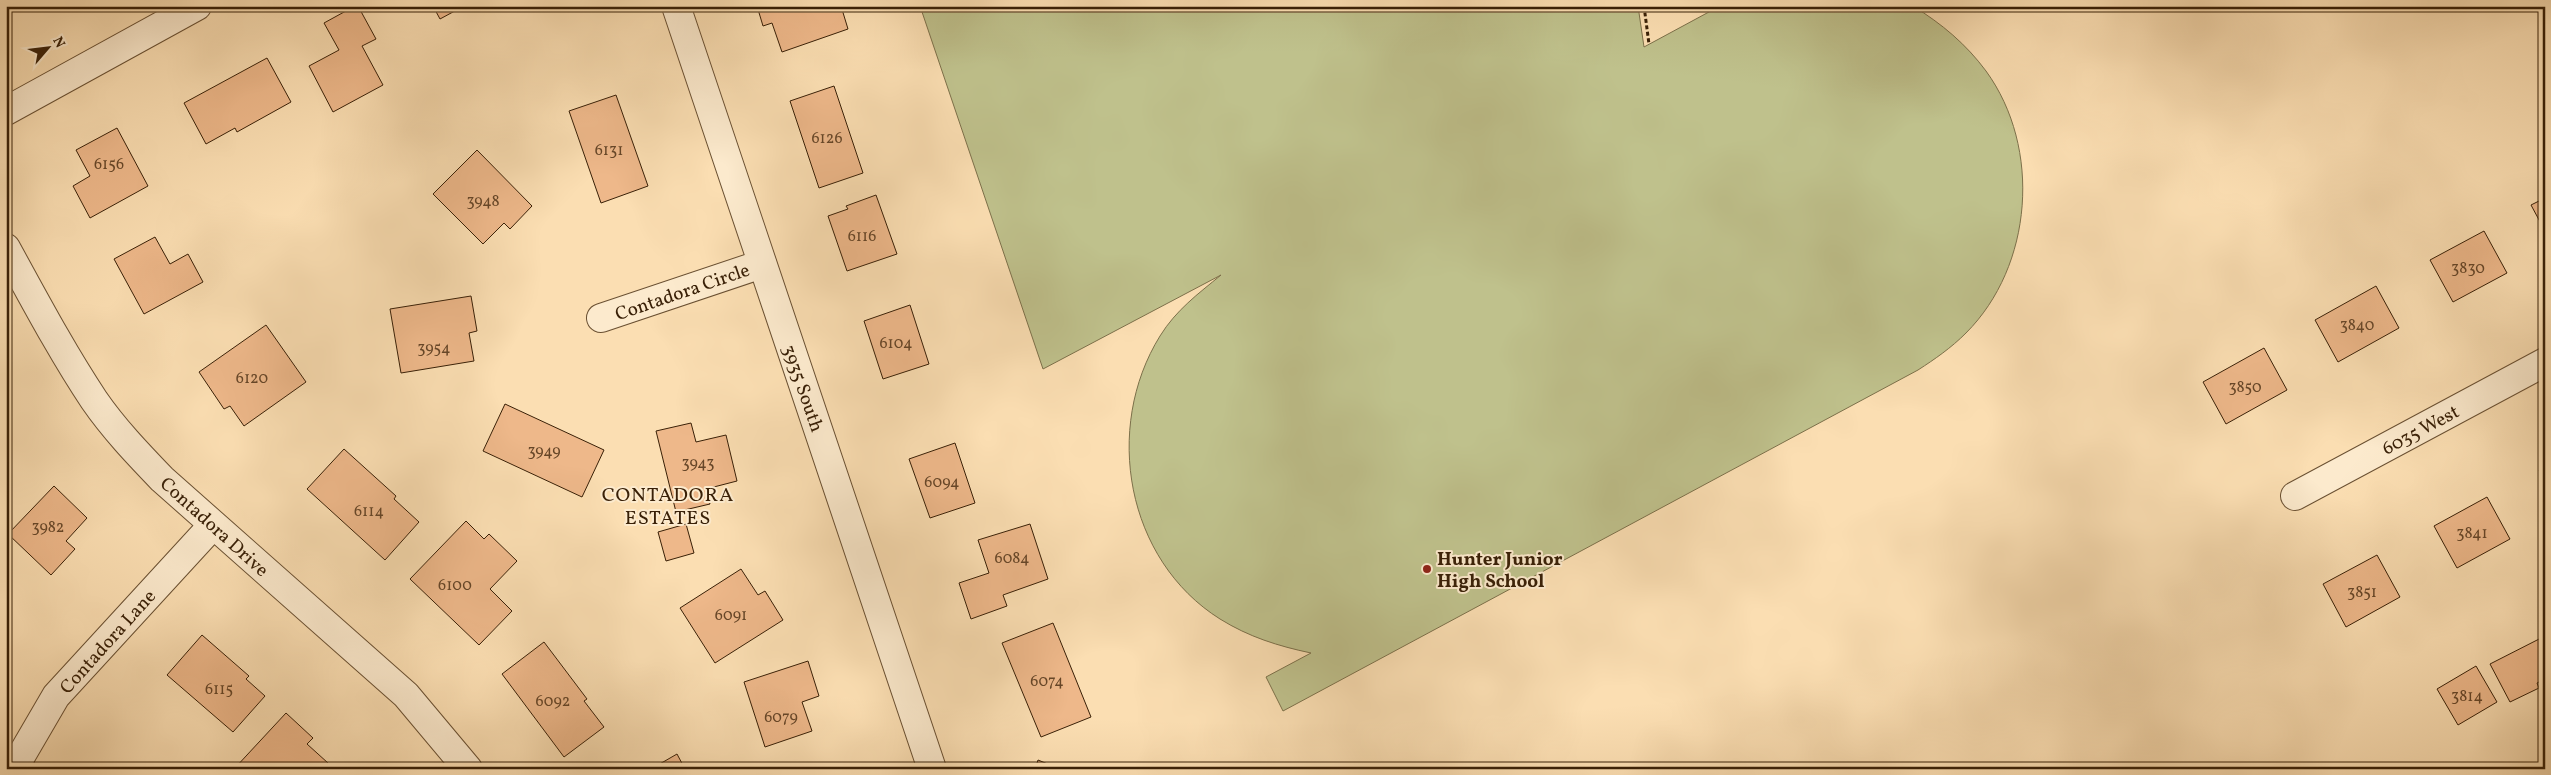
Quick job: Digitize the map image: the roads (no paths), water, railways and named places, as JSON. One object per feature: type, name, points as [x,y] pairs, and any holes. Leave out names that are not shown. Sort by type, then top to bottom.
[{"type":"street","points":[[6,111],[198,6]]},
{"type":"street","name":"3935 South","points":[[676,6],[932,769]]},
{"type":"street","name":"Contadora Drive","points":[[6,248],[60,347],[95,402],[126,442],[162,479],[406,695],[468,769]]},
{"type":"street","name":"Contadora Circle","points":[[601,318],[762,264]]},
{"type":"street","name":"6035 West","points":[[2295,496],[2545,362]]},
{"type":"street","name":"Contadora Lane","points":[[18,769],[22,756],[56,696],[213,525]]},
{"type":"place","name":"Hunter Junior High School","points":[[1427,569]]},
{"type":"district","name":"CONTADORA ESTATES","points":[[668,506]]}]
